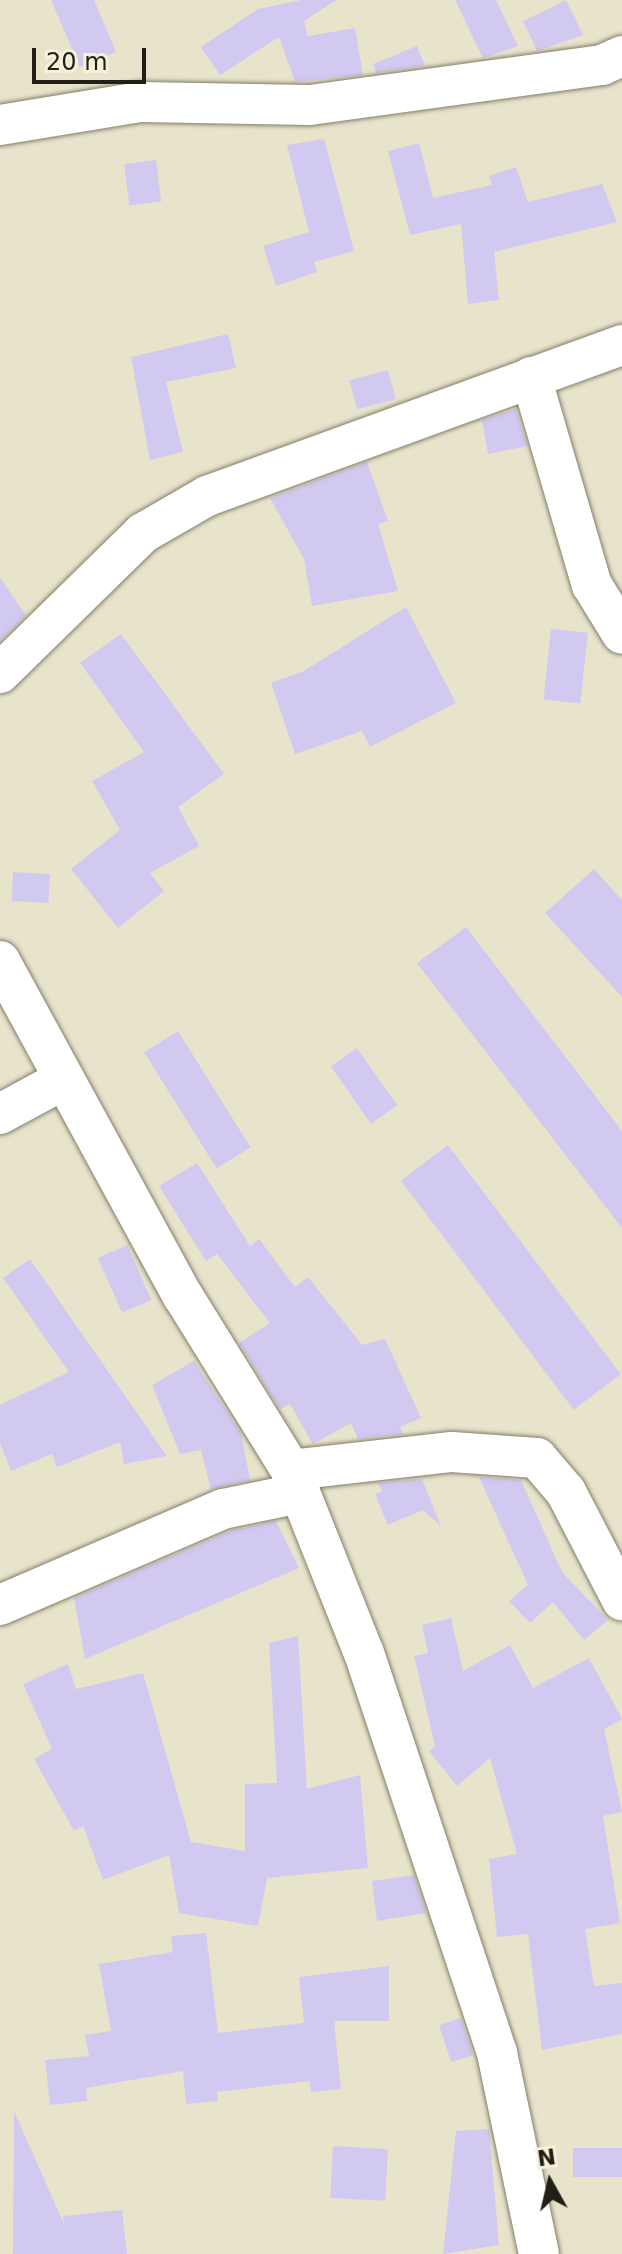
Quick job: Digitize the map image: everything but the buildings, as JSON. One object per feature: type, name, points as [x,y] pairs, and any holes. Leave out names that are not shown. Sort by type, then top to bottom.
[{"type":"street","points":[[0,125],[140,102],[310,105],[602,65],[622,56]]},
{"type":"street","points":[[0,673],[143,533],[207,496],[622,345]]},
{"type":"street","points":[[531,377],[592,585],[622,634]]},
{"type":"street","points":[[0,961],[61,1081],[295,1482],[364,1653],[497,2053],[539,2254]]},
{"type":"street","points":[[0,1114],[61,1081]]},
{"type":"street","points":[[0,1605],[223,1509],[295,1482],[452,1452],[537,1458],[566,1492],[622,1600]]}]
